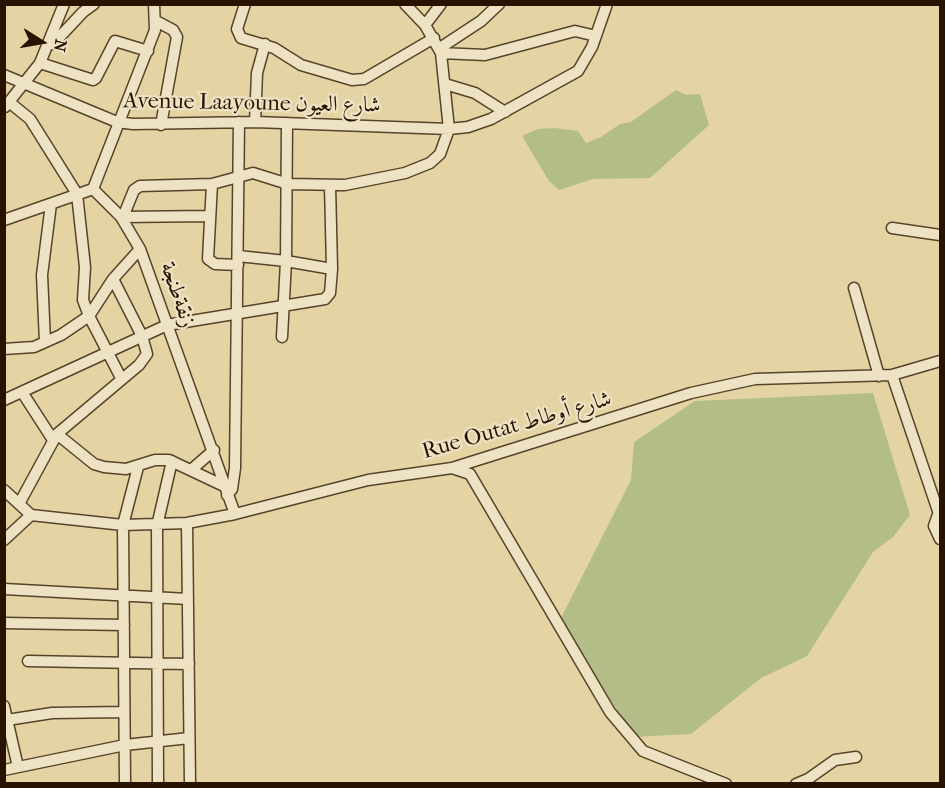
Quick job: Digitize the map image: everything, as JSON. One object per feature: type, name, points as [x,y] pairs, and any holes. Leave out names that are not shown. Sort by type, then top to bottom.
[{"type":"street","points":[[63,4],[61,16],[48,50],[7,105],[30,119],[77,194],[85,267],[82,289],[89,316],[121,378]]},
{"type":"street","points":[[48,50],[83,12],[94,4]]},
{"type":"street","points":[[4,220],[93,189],[117,122],[148,51],[156,21],[154,4]]},
{"type":"street","points":[[245,4],[239,19],[238,34],[248,40],[265,44],[301,64],[357,80],[439,46],[481,21],[499,4]]},
{"type":"street","points":[[210,216],[122,217],[137,187],[212,184],[253,173],[288,184],[362,183],[419,169],[440,154],[449,129],[439,46],[405,4]]},
{"type":"street","points":[[425,26],[441,4]]},
{"type":"street","name":"Avenue Laayoune شارع العيون","points":[[4,75],[117,122],[161,125],[255,122],[449,129],[468,127],[505,112],[578,71],[586,60],[596,36],[604,6]]},
{"type":"street","points":[[61,16],[83,12]]},
{"type":"street","points":[[156,21],[173,30],[177,37],[161,125]]},
{"type":"street","points":[[439,46],[485,55],[575,31],[596,36]]},
{"type":"street","points":[[40,63],[93,80],[115,42],[148,51]]},
{"type":"street","points":[[255,122],[257,73],[265,44]]},
{"type":"street","points":[[445,84],[475,93],[505,112]]},
{"type":"street","points":[[22,392],[55,437],[94,464],[115,469],[138,467],[155,460],[172,461],[226,490],[232,489],[236,468],[239,122]]},
{"type":"street","points":[[282,337],[288,184],[287,123]]},
{"type":"street","points":[[212,184],[210,261],[286,261],[332,269]]},
{"type":"street","points":[[4,400],[167,325],[328,297],[332,269],[330,185]]},
{"type":"street","name":"زنقةطنجة","points":[[93,189],[122,217],[140,249],[214,450],[235,514]]},
{"type":"street","points":[[45,342],[42,275],[51,204]]},
{"type":"street","points":[[892,228],[940,235]]},
{"type":"street","points":[[4,349],[34,347],[89,316],[113,279],[140,249]]},
{"type":"street","points":[[19,504],[55,437],[144,360],[147,349],[113,279]]},
{"type":"street","points":[[854,288],[879,376]]},
{"type":"street","name":"Rue Outat شارع أوطاط","points":[[32,515],[123,525],[157,526],[187,523],[235,514],[368,480],[452,468],[691,393],[755,379],[892,375],[940,361]]},
{"type":"street","points":[[892,375],[939,510],[934,526],[940,539]]},
{"type":"street","points":[[191,470],[214,450]]},
{"type":"street","points":[[158,783],[157,526],[172,461]]},
{"type":"street","points":[[125,783],[123,525],[138,467]]},
{"type":"street","points":[[452,468],[470,474],[610,712],[643,751],[726,783]]},
{"type":"street","points":[[4,490],[32,515],[4,540]]},
{"type":"street","points":[[187,523],[190,783]]},
{"type":"street","points":[[4,589],[188,598]]},
{"type":"street","points":[[4,623],[124,625]]},
{"type":"street","points":[[28,661],[189,664]]},
{"type":"street","points":[[4,706],[18,767]]},
{"type":"street","points":[[7,720],[52,712],[124,712]]},
{"type":"street","points":[[4,770],[124,745],[189,738]]},
{"type":"street","points":[[796,783],[808,779],[835,760],[856,757]]},
{"type":"green space","points":[[676,90],[686,95],[700,94],[709,125],[650,178],[593,179],[559,190],[549,181],[522,136],[538,129],[555,128],[578,131],[586,143],[601,137],[620,124],[631,122]]},
{"type":"green space","points":[[873,393],[910,515],[893,537],[873,552],[807,656],[761,678],[691,734],[634,737],[560,620],[631,480],[634,442],[695,401]]}]
